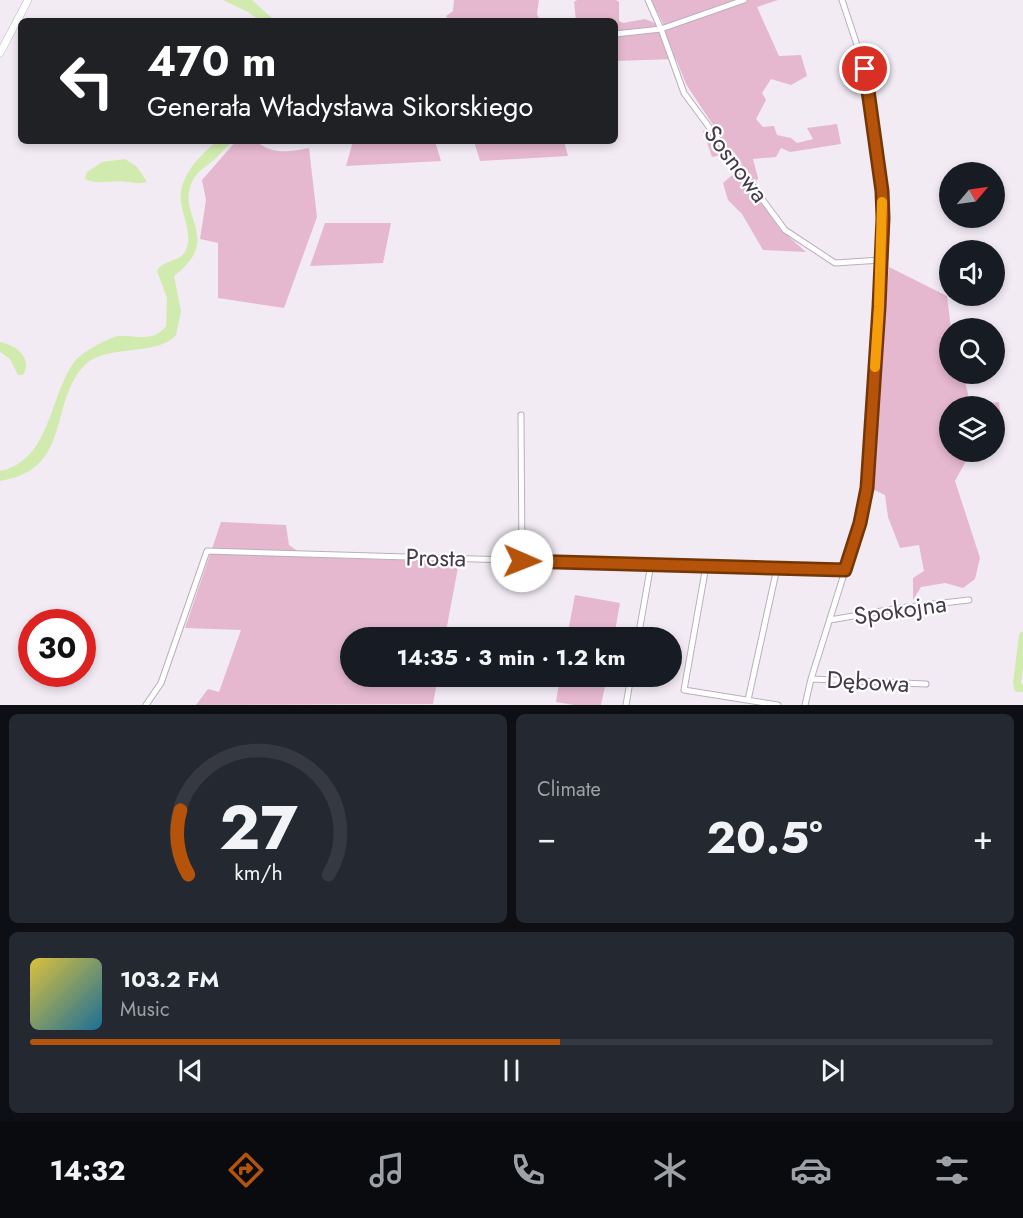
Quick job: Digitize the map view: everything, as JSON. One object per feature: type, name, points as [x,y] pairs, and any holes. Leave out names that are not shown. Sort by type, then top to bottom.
[{"type":"street","points":[[18,18],[28,0]]},
{"type":"street","name":"Sosnowa","points":[[648,0],[684,93],[785,230],[835,263],[881,260]]},
{"type":"street","points":[[618,34],[661,29],[744,0]]},
{"type":"street","points":[[805,705],[860,523],[867,488],[881,260],[882,191],[865,69],[842,0]]},
{"type":"street","points":[[0,53],[18,19]]},
{"type":"street","points":[[521,415],[522,561]]},
{"type":"street","name":"Prosta","points":[[146,705],[161,683],[207,551],[845,570]]},
{"type":"street","points":[[640,627],[651,564]]},
{"type":"street","points":[[706,566],[684,690],[778,705]]},
{"type":"street","points":[[748,700],[777,568]]},
{"type":"street","name":"Spokojna","points":[[830,620],[969,600]]},
{"type":"street","name":"Dębowa","points":[[811,679],[926,684]]},
{"type":"street","points":[[626,705],[629,687]]},
{"type":"shaded area","points":[[223,0],[252,0],[272,18],[256,18]]},
{"type":"shaded area","points":[[454,0],[539,0],[539,18],[448,18],[446,16],[453,11]]},
{"type":"shaded area","points":[[577,0],[616,0],[619,2],[619,21],[623,23],[645,19],[665,27],[651,0],[778,0],[757,7],[779,56],[801,55],[807,76],[791,85],[771,79],[762,93],[766,100],[756,119],[763,127],[774,126],[777,135],[791,138],[797,143],[813,139],[807,128],[837,124],[841,144],[790,152],[781,148],[776,157],[753,159],[758,178],[753,191],[780,229],[806,252],[763,250],[742,214],[728,200],[723,183],[743,166],[734,152],[712,157],[703,131],[713,125],[686,84],[676,59],[618,61],[618,18],[576,18],[574,2]]},
{"type":"shaded area","points":[[214,144],[230,144],[198,173],[189,193],[189,205],[197,238],[196,250],[189,262],[174,276],[181,311],[176,335],[156,346],[116,352],[91,360],[82,368],[72,384],[48,451],[38,464],[23,475],[0,481],[0,471],[17,465],[30,454],[39,441],[66,375],[78,358],[114,337],[156,335],[166,326],[167,298],[157,271],[163,264],[180,257],[188,245],[182,208],[182,188],[190,170]]},
{"type":"shaded area","points":[[233,144],[260,144],[268,149],[281,151],[309,148],[317,217],[284,308],[218,298],[218,243],[200,239],[206,200],[202,180]]},
{"type":"shaded area","points":[[352,144],[436,144],[441,161],[346,166]]},
{"type":"shaded area","points":[[475,144],[565,144],[568,156],[480,161]]},
{"type":"shaded area","points":[[125,159],[137,167],[147,182],[95,182],[85,179],[87,172],[102,162]]},
{"type":"shaded area","points":[[325,223],[391,223],[383,263],[310,266]]},
{"type":"shaded area","points":[[889,267],[939,292],[939,306],[948,306],[950,318],[939,318],[939,384],[966,384],[968,396],[939,396],[939,462],[965,462],[955,481],[980,558],[975,579],[963,588],[945,583],[921,587],[913,600],[913,578],[924,571],[919,545],[900,548],[888,517],[885,495],[870,488]]},
{"type":"shaded area","points":[[0,342],[12,346],[21,353],[26,363],[23,375],[18,375],[10,359],[0,352]]},
{"type":"shaded area","points":[[221,522],[286,525],[289,545],[306,557],[459,562],[447,627],[340,627],[340,687],[436,687],[433,704],[196,705],[208,689],[219,692],[241,630],[185,628]]},
{"type":"shaded area","points":[[575,595],[620,603],[616,627],[569,627]]},
{"type":"shaded area","points":[[558,687],[605,687],[601,705],[556,702]]},
{"type":"waterway","points":[[1023,636],[1017,683],[1018,688],[1023,688]]},
{"type":"slow traffic","points":[[875,367],[882,202]]},
{"type":"route","points":[[522,561],[845,570],[860,523],[867,488],[883,218],[882,191],[865,69]]}]
